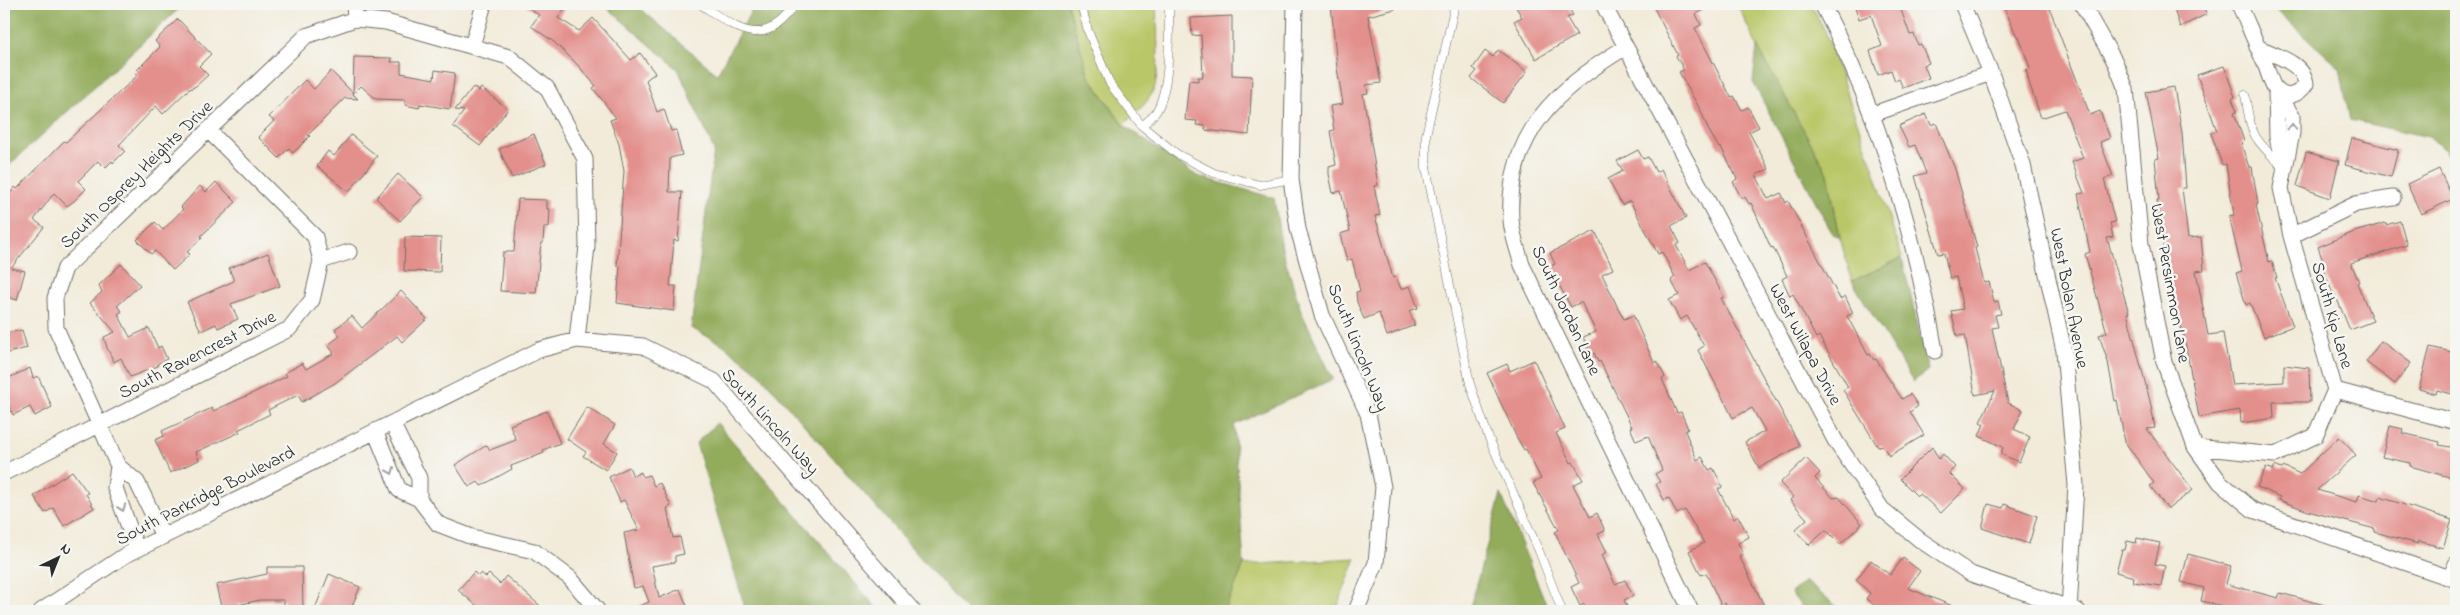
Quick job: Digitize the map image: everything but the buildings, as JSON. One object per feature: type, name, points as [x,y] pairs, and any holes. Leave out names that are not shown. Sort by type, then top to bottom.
[{"type":"street","points":[[354,4],[355,19],[386,22],[509,57],[547,88],[585,159],[587,246],[577,340]]},
{"type":"street","points":[[472,46],[484,4]]},
{"type":"street","name":"South Lincoln Way","points":[[1295,4],[1291,179],[1298,229],[1322,315],[1368,414],[1383,488],[1376,563],[1356,611]]},
{"type":"street","name":"West Wilapa Drive","points":[[1603,4],[1836,442],[1882,508],[1920,540],[1971,574],[2072,610]]},
{"type":"street","points":[[1822,4],[1842,42],[1873,114],[1905,216],[1926,303],[1935,351]]},
{"type":"street","name":"West Bolan Avenue","points":[[1962,4],[1990,73],[2023,165],[2064,351],[2076,486],[2072,610]]},
{"type":"street","name":"West Persimmon Lane","points":[[2082,4],[2115,62],[2126,89],[2142,244],[2164,362],[2195,446],[2220,482],[2253,510],[2453,579]]},
{"type":"street","name":"South Kip Lane","points":[[2195,446],[2275,455],[2315,436],[2335,390],[2291,236],[2281,188],[2284,168],[2277,137],[2276,90],[2239,4]]},
{"type":"street","name":"South Osprey Heights Drive","points":[[163,536],[137,482],[118,466],[56,328],[54,298],[65,268],[306,36],[355,19]]},
{"type":"street","points":[[2257,47],[2297,67],[2305,75],[2306,84],[2300,92],[2293,96],[2276,90]]},
{"type":"street","name":"South Jordan Lane","points":[[1626,48],[1588,70],[1557,97],[1528,134],[1512,183],[1511,222],[1522,265],[1691,611]]},
{"type":"street","points":[[1873,114],[1990,73]]},
{"type":"street","name":"South Ravencrest Drive","points":[[4,473],[290,329],[312,300],[321,261],[315,237],[208,130]]},
{"type":"street","points":[[2291,236],[2356,204],[2393,198]]},
{"type":"street","points":[[321,261],[349,252]]},
{"type":"street","name":"South Lincoln Way","points":[[392,423],[539,350],[577,340],[643,346],[714,381],[913,611]]},
{"type":"street","points":[[2335,390],[2456,422]]},
{"type":"street","points":[[392,423],[419,478],[419,499]]},
{"type":"street","name":"South Parkridge Boulevard","points":[[40,611],[137,549],[392,423]]},
{"type":"street","points":[[375,431],[399,490],[419,499],[438,524],[472,537],[534,552],[570,578],[598,611]]},
{"type":"street","name":"South Osprey Heights Drive","points":[[118,466],[115,488],[137,549]]},
{"type":"street","points":[[2453,579],[2456,564]]},
{"type":"lane","points":[[703,6],[740,30],[760,32],[774,26],[794,4]]},
{"type":"lane","points":[[1081,4],[1088,31],[1110,84],[1142,126],[1177,154],[1214,173],[1260,185],[1291,179]]},
{"type":"lane","points":[[1142,126],[1156,111],[1166,82],[1170,38],[1169,4]]},
{"type":"lane","points":[[1455,4],[1426,136],[1426,168],[1470,384],[1488,436],[1539,551],[1562,611]]},
{"type":"lane","points":[[2245,95],[2252,133],[2258,142],[2284,168]]},
{"type":"green space","points":[[4,4],[184,4],[4,170]]},
{"type":"green space","points":[[605,4],[635,4],[717,74],[755,4],[1067,4],[1089,76],[1123,125],[1197,176],[1274,198],[1282,249],[1301,311],[1333,379],[1234,425],[1244,565],[1224,611],[967,611],[758,372],[722,344],[691,328],[714,150],[678,69]]},
{"type":"green space","points":[[1067,4],[1156,4],[1158,57],[1155,86],[1146,102],[1123,125],[1089,76]]},
{"type":"green space","points":[[1740,4],[1811,4],[1825,31],[1872,164],[1902,258],[1852,281],[1840,238],[1828,174],[1757,46],[1740,10]]},
{"type":"green space","points":[[2278,4],[2456,4],[2456,184],[2446,149],[2429,137],[2350,120],[2340,68],[2277,11]]},
{"type":"green space","points":[[1757,46],[1828,174],[1840,238],[1832,233],[1753,82]]},
{"type":"green space","points":[[1902,258],[1928,370],[1913,382],[1852,281]]},
{"type":"green space","points":[[717,423],[879,611],[746,611],[696,443]]},
{"type":"green space","points":[[1501,494],[1549,611],[1469,611]]},
{"type":"green space","points":[[1356,558],[1336,611],[1224,611],[1244,565]]},
{"type":"green space","points":[[1805,581],[1842,611],[1805,611],[1791,593]]}]
